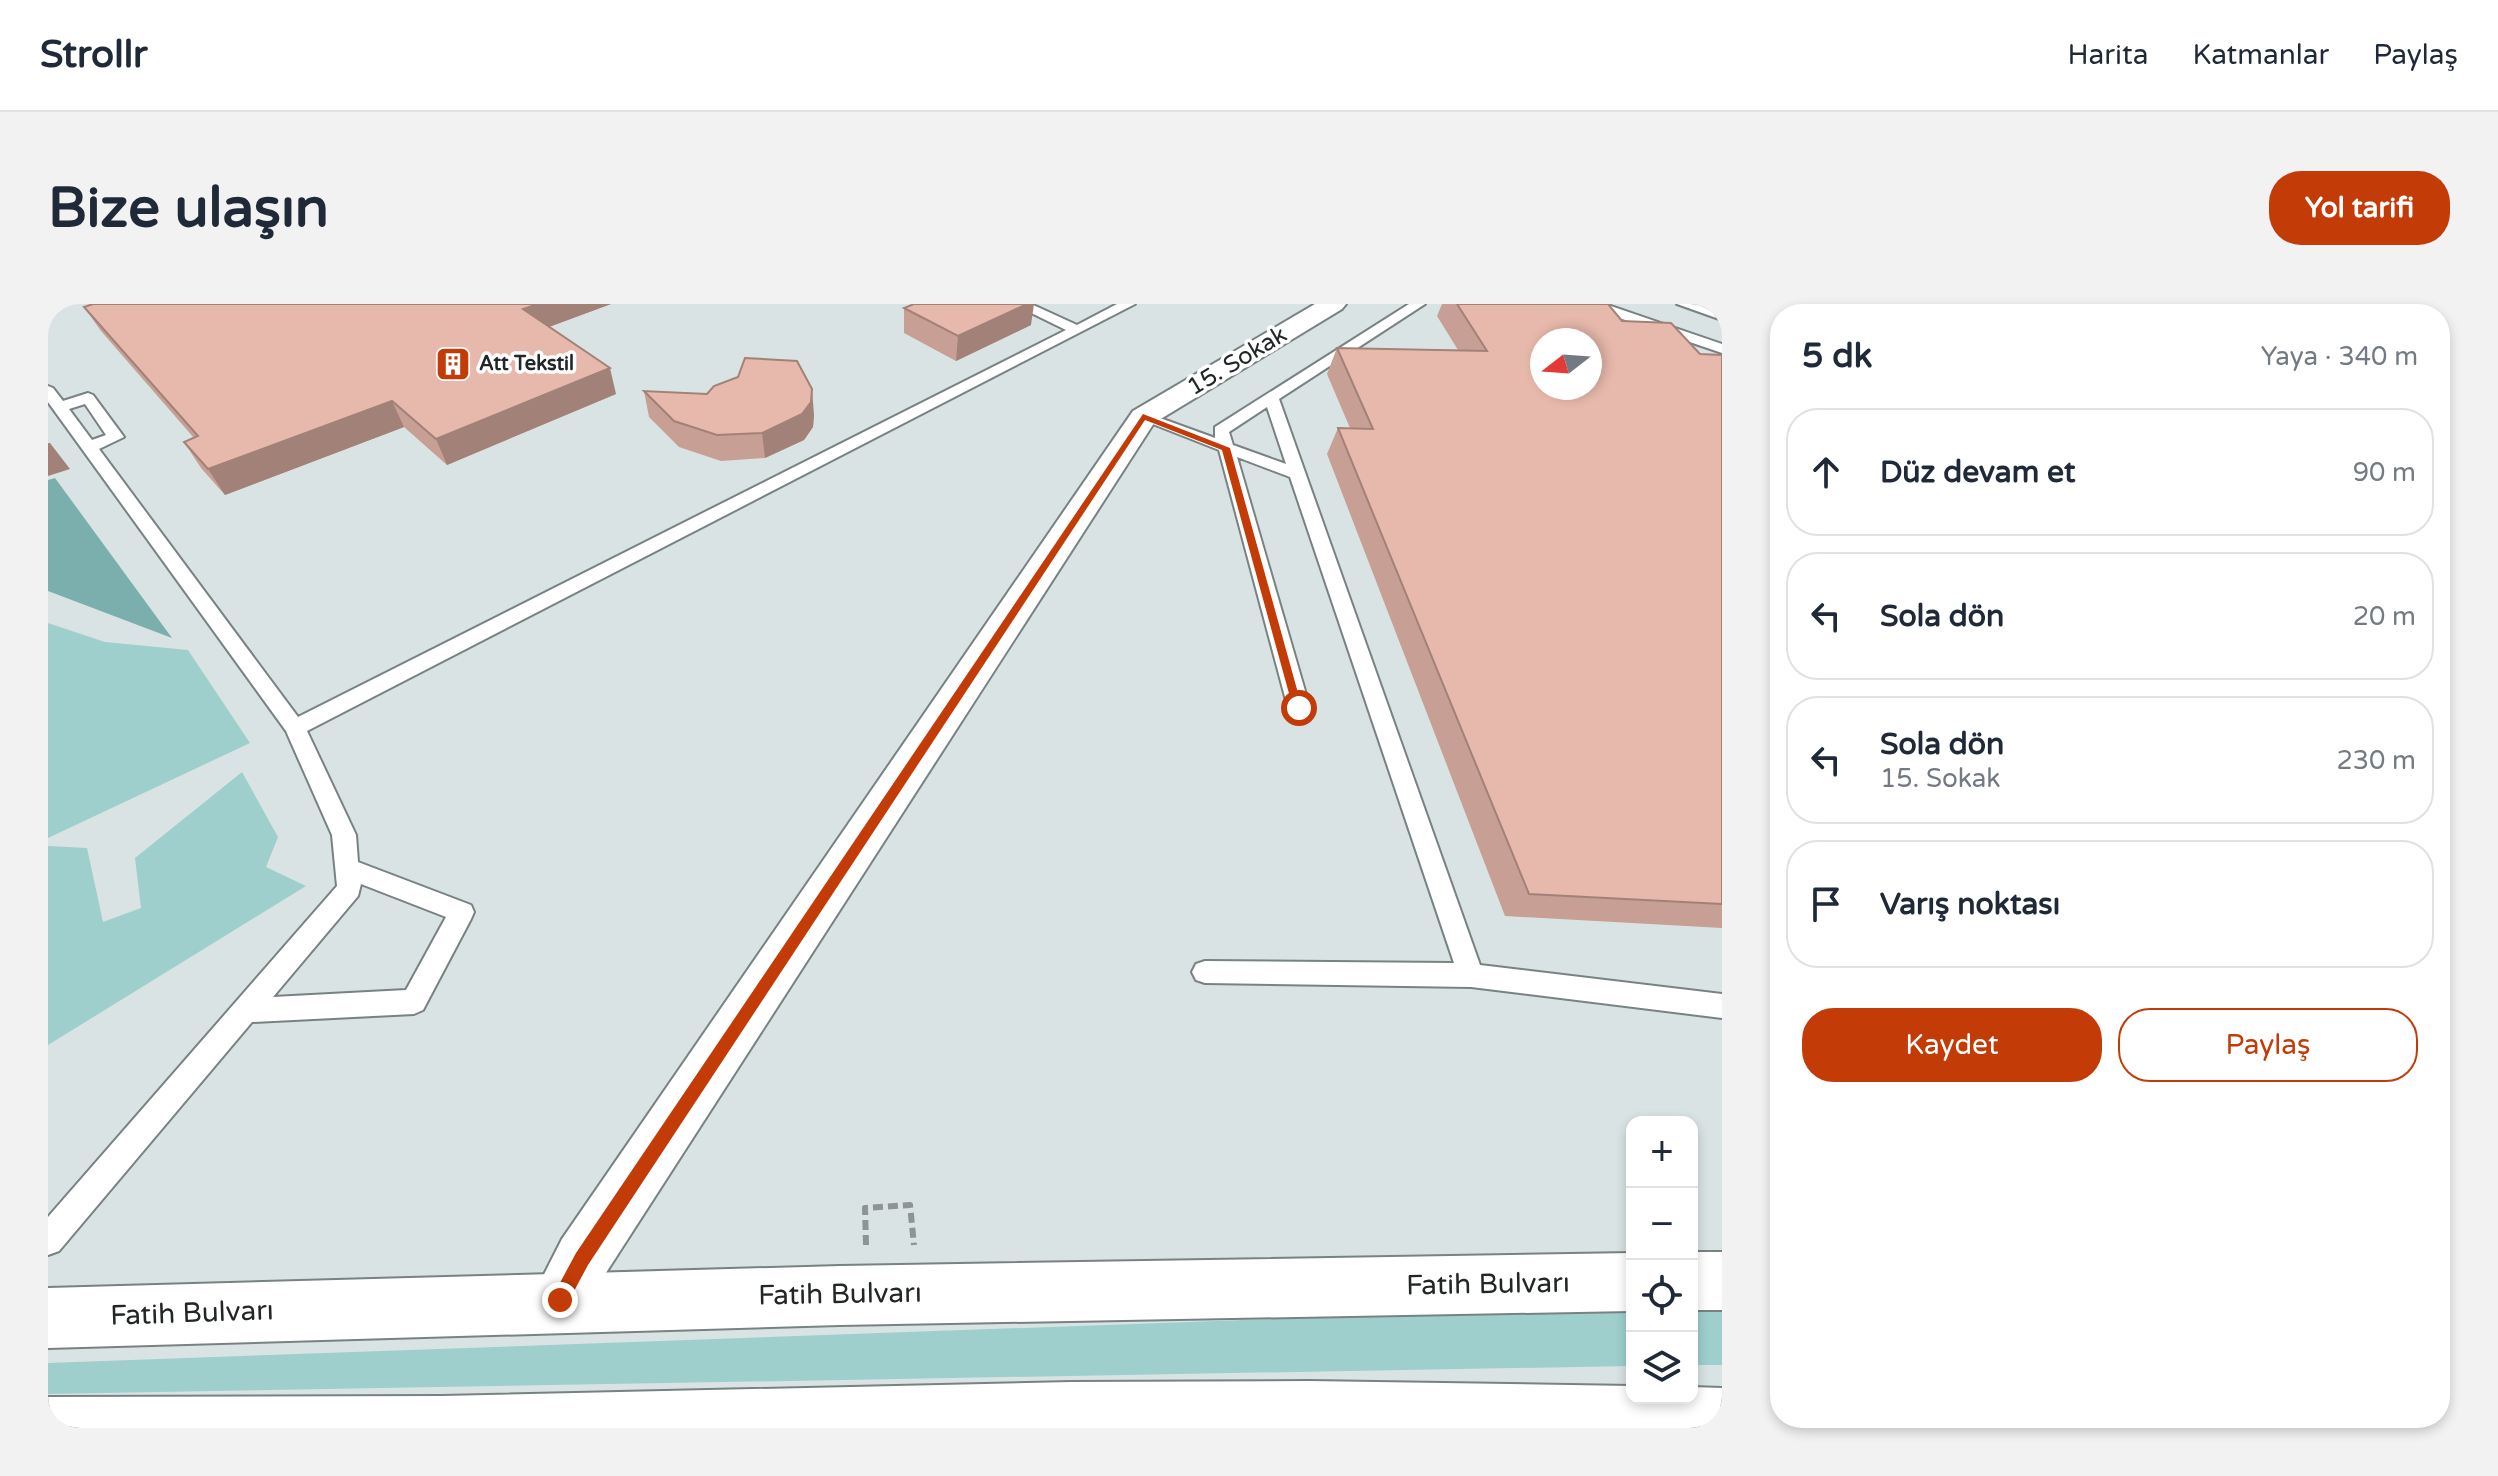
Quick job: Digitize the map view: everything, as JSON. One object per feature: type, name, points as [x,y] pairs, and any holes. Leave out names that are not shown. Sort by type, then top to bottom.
[{"type":"main road","name":"15. Sokak","points":[[560,1300],[582,1259],[1143,417],[1333,304]]},
{"type":"main road","points":[[1698,1281],[1722,1281]]},
{"type":"main road","name":"Fatih Bulvarı","points":[[48,1318],[560,1300],[1005,1290],[1626,1282]]},
{"type":"main road","points":[[48,1428],[443,1428],[1150,1412],[1309,1412],[1696,1422]]},
{"type":"lane","points":[[1020,304],[1075,329]]},
{"type":"lane","points":[[295,728],[1128,304]]},
{"type":"lane","points":[[1299,708],[1221,430],[1418,304]]},
{"type":"lane","points":[[1577,304],[1595,305],[1722,349]]},
{"type":"lane","points":[[1684,304],[1722,316]]},
{"type":"lane","points":[[48,391],[295,728],[344,835],[349,889],[48,1240]]},
{"type":"lane","points":[[1271,397],[1471,975]]},
{"type":"lane","points":[[60,407],[88,398],[116,437],[89,447]]},
{"type":"lane","points":[[1143,417],[1298,474]]},
{"type":"lane","points":[[244,1010],[414,1002],[462,912],[347,868]]},
{"type":"lane","points":[[1205,972],[1471,975],[1722,1006]]},
{"type":"path","points":[[866,1247],[865,1208],[910,1205],[914,1246]]},
{"type":"shaded area","points":[[55,478],[172,638],[48,591],[48,480]]},
{"type":"shaded area","points":[[48,623],[105,642],[188,650],[250,743],[48,838]]},
{"type":"shaded area","points":[[242,772],[278,837],[266,867],[306,886],[48,1045],[48,846],[87,848],[103,922],[141,908],[135,858]]},
{"type":"shaded area","points":[[1722,1303],[1722,1365],[1698,1365],[1698,1304]]},
{"type":"shaded area","points":[[1626,1306],[1626,1366],[48,1394],[48,1363]]},
{"type":"building","points":[[93,304],[538,304],[523,309],[610,368],[436,439],[392,401],[208,469],[184,442],[198,436],[84,307]]},
{"type":"building","points":[[914,304],[1027,304],[958,336],[904,308]]},
{"type":"building","points":[[1457,304],[1608,304],[1622,321],[1671,323],[1700,354],[1722,355],[1722,904],[1529,894],[1338,428],[1373,429],[1337,348],[1487,351]]},
{"type":"building","points":[[745,358],[797,361],[812,389],[811,402],[802,414],[762,433],[717,435],[674,421],[644,391],[707,394],[714,386],[738,377]]},
{"type":"place","name":"Att Tekstil","points":[[453,364]]},
{"type":"route","points":[[560,1300],[582,1259],[1143,417],[1226,448],[1299,708]]}]
